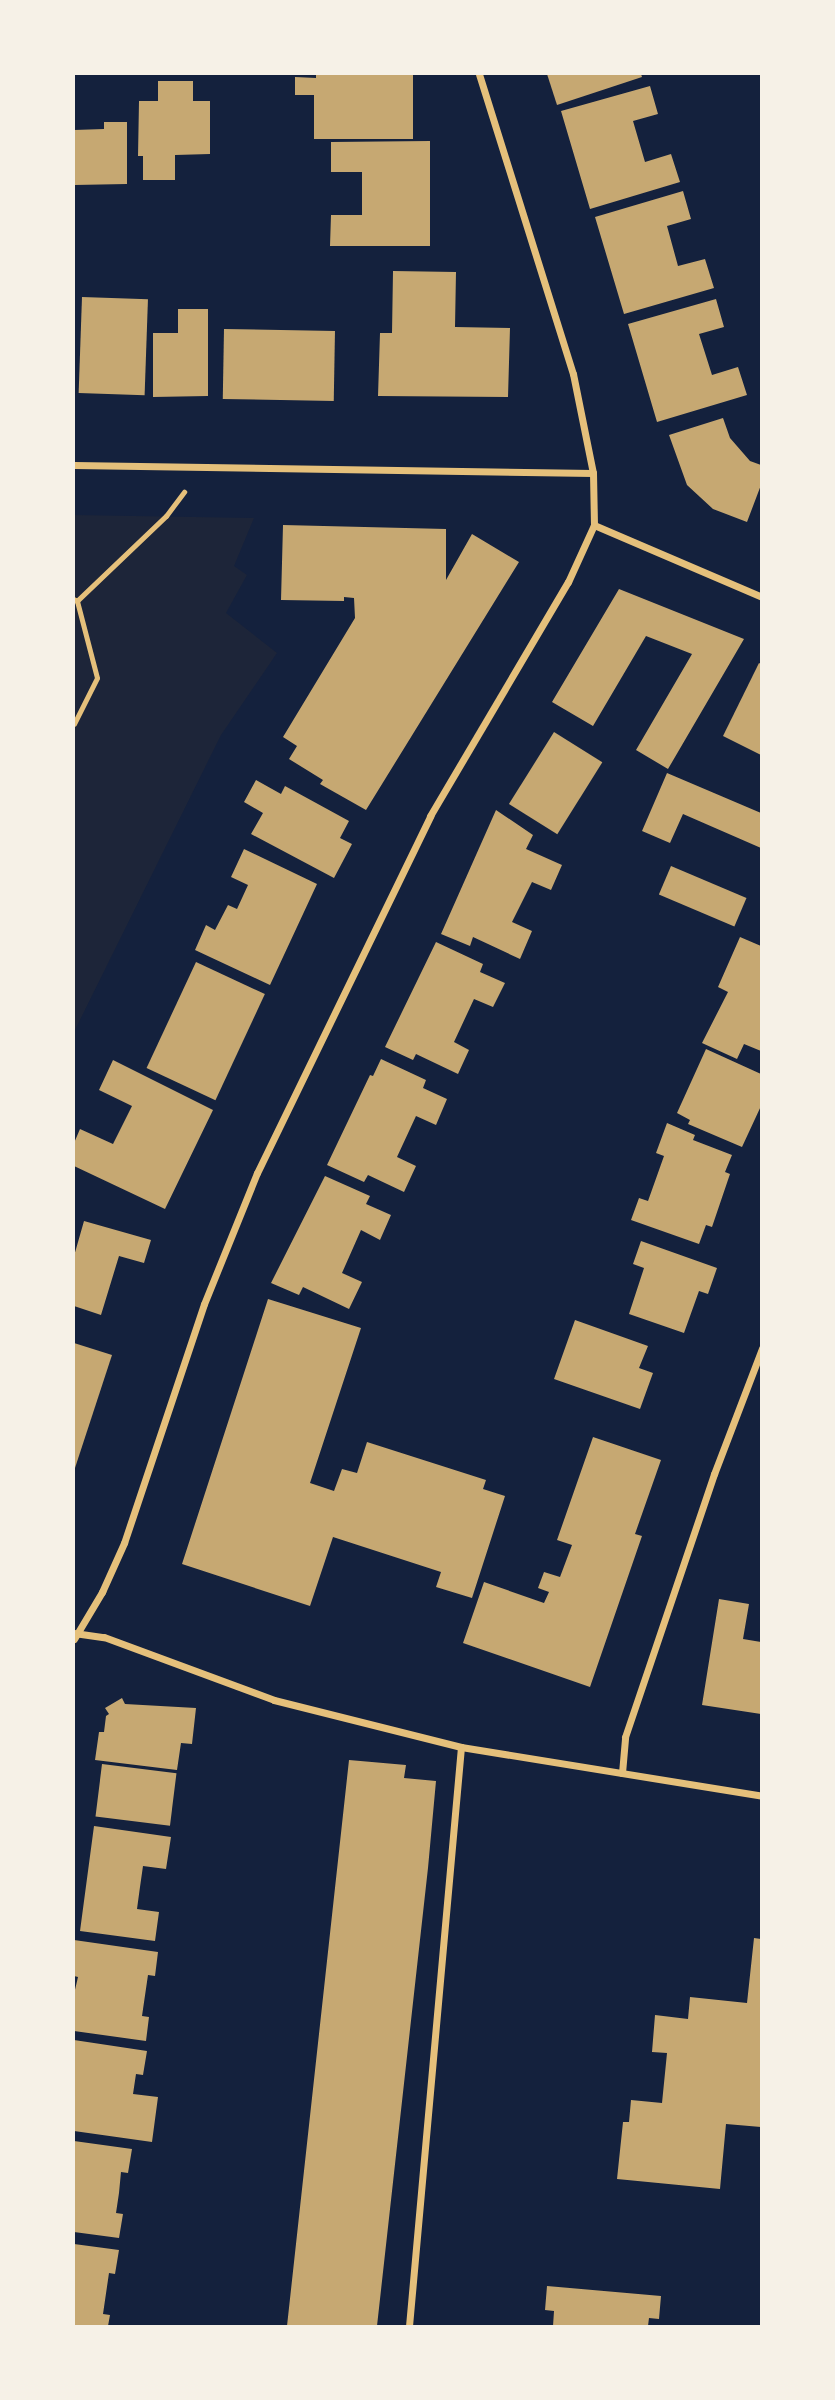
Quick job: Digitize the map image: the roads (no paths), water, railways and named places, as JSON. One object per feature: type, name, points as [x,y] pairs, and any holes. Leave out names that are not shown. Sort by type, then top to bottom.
[{"type":"street","points":[[479,74],[573,374],[593,473],[594,525],[568,582],[430,816],[257,1173],[204,1304],[124,1543],[102,1592],[74,1635],[104,1637],[274,1700],[461,1747],[761,1796]]},
{"type":"street","points":[[74,465],[593,473]]},
{"type":"street","points":[[594,525],[761,597]]},
{"type":"street","points":[[622,1773],[625,1737],[714,1474],[761,1348]]},
{"type":"street","points":[[409,2326],[461,1747]]}]
